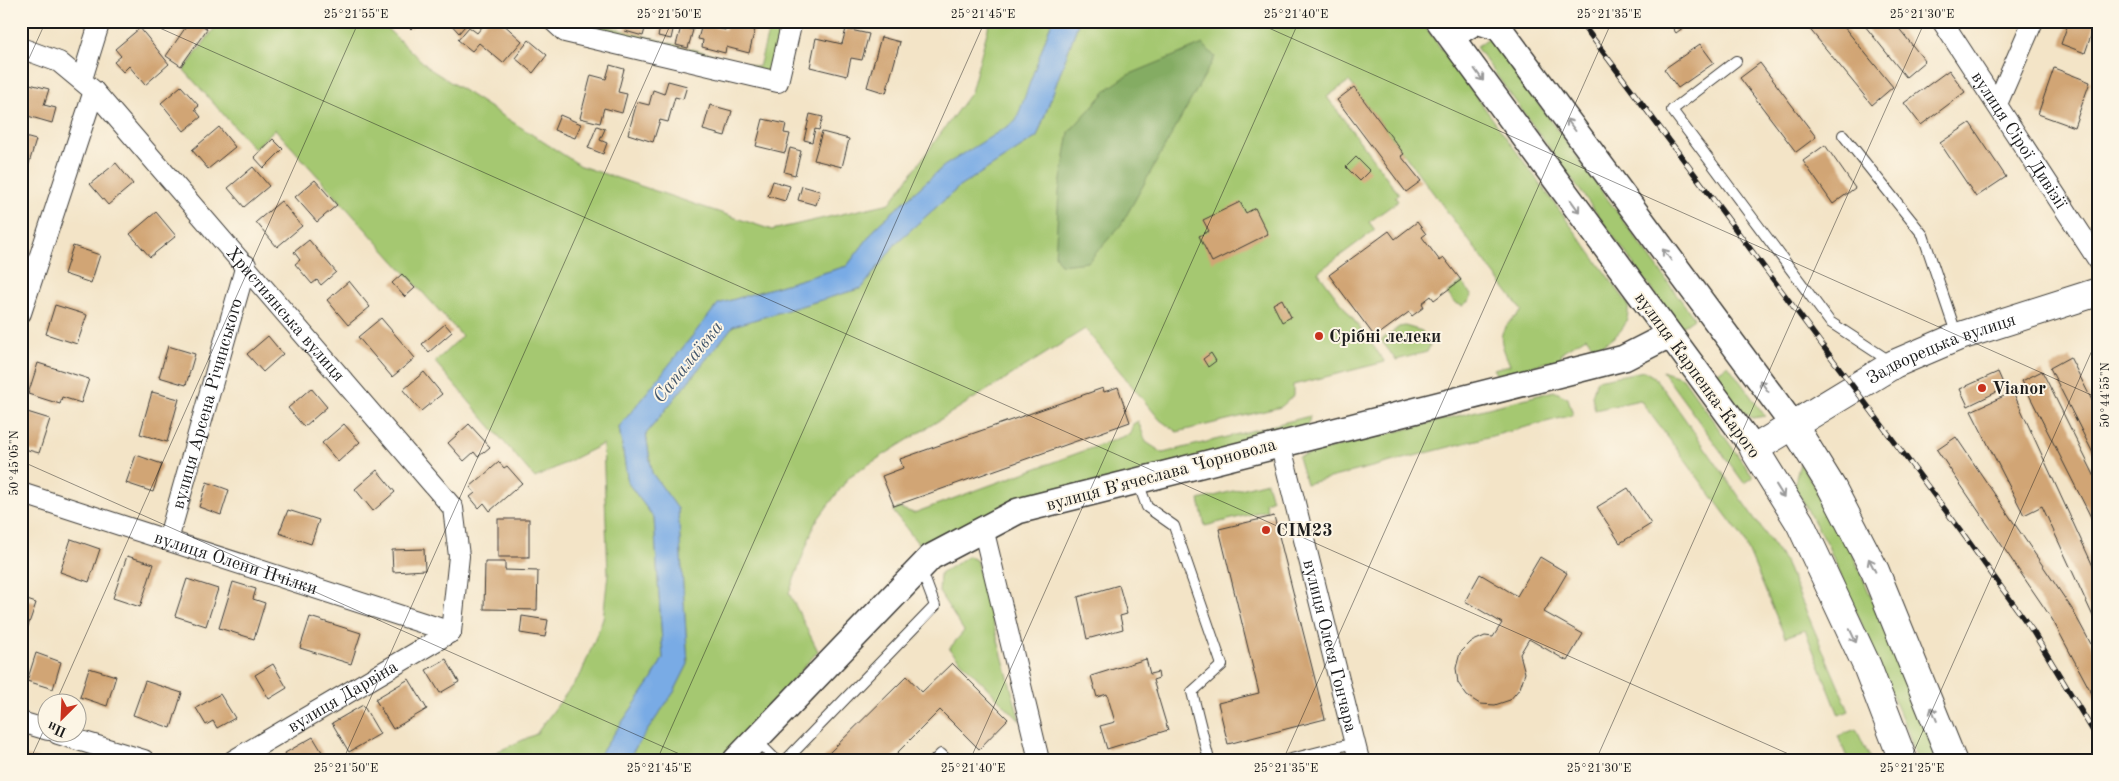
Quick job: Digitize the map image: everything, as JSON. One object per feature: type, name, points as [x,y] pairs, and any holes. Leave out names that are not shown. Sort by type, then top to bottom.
[{"type":"main road","name":"Задворецька вулиця","points":[[1754,449],[1894,364],[1957,338],[2098,292]]},
{"type":"main road","points":[[1793,425],[1832,488],[1875,571],[1952,760]]},
{"type":"main road","name":"вулиця Карпенка-Карого","points":[[1754,449],[1804,532],[1867,666],[1903,760]]},
{"type":"street","points":[[21,313],[88,85],[100,21]]},
{"type":"street","points":[[562,25],[778,82],[792,21]]},
{"type":"street","name":"вулиця Карпенка-Карого","points":[[1439,21],[1754,449]]},
{"type":"street","points":[[1454,41],[1460,31],[1477,21],[1496,25],[1793,425]]},
{"type":"street","name":"вулиця Сірої Дивізії","points":[[1942,21],[2098,260]]},
{"type":"street","points":[[1997,104],[2033,21]]},
{"type":"street","name":"Християнська вулиця","points":[[21,48],[59,62],[88,85],[246,265],[453,508],[459,556],[451,632]]},
{"type":"street","name":"вулиця Арсена Річинського","points":[[168,540],[246,265]]},
{"type":"street","name":"вулиця Вʼячеслава Чорновола","points":[[736,760],[931,557],[1018,511],[1138,482],[1280,443],[1624,358],[1669,335]]},
{"type":"street","name":"вулиця Олеся Гончара","points":[[1280,443],[1357,751]]},
{"type":"street","name":"вулиця Олени Пчілки","points":[[21,493],[451,632]]},
{"type":"street","points":[[983,528],[1035,759]]},
{"type":"street","name":"вулиця Дарвіна","points":[[234,760],[451,632]]},
{"type":"street","points":[[21,722],[38,727]]},
{"type":"street","points":[[88,743],[144,760]]},
{"type":"lane","points":[[1736,61],[1672,110],[1830,322],[1894,364]]},
{"type":"lane","points":[[1843,135],[1922,235],[1957,338]]},
{"type":"lane","points":[[1138,482],[1148,507],[1174,526],[1222,665],[1192,692],[1209,760]]},
{"type":"lane","points":[[786,760],[935,606],[920,568]]},
{"type":"lane","points":[[755,739],[776,760]]},
{"type":"lane","points":[[1287,760],[1357,751]]},
{"type":"lane","points":[[936,760],[942,754],[947,760]]},
{"type":"green space","points":[[210,21],[379,21],[430,69],[581,166],[772,230],[890,203],[971,92],[990,21],[1052,21],[1017,121],[944,166],[878,225],[847,266],[718,304],[619,427],[628,483],[654,518],[663,658],[652,679],[596,760],[479,760],[536,734],[581,674],[603,619],[608,574],[603,444],[535,478],[435,362],[462,336],[275,129],[254,149],[184,70],[216,26]]},
{"type":"green space","points":[[575,21],[589,21],[759,67],[771,21],[784,21],[772,73],[573,26]]},
{"type":"green space","points":[[1079,21],[1421,21],[1628,304],[1628,313],[1624,327],[1596,350],[1586,337],[1563,351],[1560,359],[1497,375],[1493,369],[1510,365],[1501,340],[1504,329],[1522,311],[1349,81],[1327,97],[1399,194],[1395,197],[1398,201],[1369,222],[1375,230],[1318,272],[1385,362],[1293,385],[1293,396],[1281,407],[1177,432],[1160,420],[1085,329],[850,476],[815,523],[789,593],[818,651],[750,729],[719,760],[627,760],[674,692],[688,664],[678,509],[652,473],[646,434],[733,326],[862,288],[897,242],[959,187],[1037,137]]},
{"type":"green space","points":[[1490,37],[1694,318],[1680,328],[1476,47]]},
{"type":"green space","points":[[1203,44],[1215,57],[1121,225],[1088,262],[1061,265],[1055,255],[1059,192],[1069,132],[1109,88],[1128,75]]},
{"type":"green space","points":[[1462,282],[1471,295],[1470,300],[1462,306],[1454,302],[1447,293]]},
{"type":"green space","points":[[1405,326],[1422,331],[1430,346],[1427,352],[1396,360],[1381,340],[1399,327]]},
{"type":"green space","points":[[1728,365],[1765,416],[1753,418],[1742,412],[1715,374]]},
{"type":"green space","points":[[1644,371],[1654,377],[1666,392],[1785,562],[1849,711],[1839,715],[1805,630],[1785,637],[1743,538],[1640,400],[1595,410],[1592,396],[1597,380]]},
{"type":"green space","points":[[1662,371],[1683,378],[1753,477],[1744,483]]},
{"type":"green space","points":[[1554,391],[1568,398],[1573,415],[1306,484],[1298,457]]},
{"type":"green space","points":[[1310,416],[1308,426],[923,550],[893,511],[898,508],[914,513],[1130,434],[1133,424],[1138,421],[1146,442],[1163,453]]},
{"type":"green space","points":[[1800,463],[1843,532],[1926,724],[1938,760],[1917,760],[1908,732],[1828,546],[1794,486]]},
{"type":"green space","points":[[1267,482],[1272,500],[1265,502],[1267,510],[1205,526],[1199,500]]},
{"type":"green space","points":[[968,556],[976,560],[1020,721],[949,649],[964,631],[939,592],[940,574]]},
{"type":"green space","points":[[1856,729],[1871,760],[1848,760],[1838,736]]},
{"type":"water","name":"Сапалаївка","points":[[1052,21],[1079,21],[1037,137],[959,187],[897,242],[862,288],[733,326],[646,434],[652,473],[678,509],[688,664],[674,692],[627,760],[596,760],[652,679],[663,658],[654,518],[628,483],[619,427],[718,304],[847,266],[878,225],[944,166],[1016,121]]},
{"type":"building","points":[[190,21],[197,21],[207,29],[181,66],[166,56]]},
{"type":"building","points":[[403,21],[418,21],[411,29]]},
{"type":"building","points":[[448,21],[469,21],[459,33]]},
{"type":"building","points":[[487,21],[500,21],[522,41],[503,63],[479,43],[472,51],[458,40],[469,27],[477,33]]},
{"type":"building","points":[[662,21],[675,21],[671,39],[658,36]]},
{"type":"building","points":[[724,21],[757,21],[749,53],[726,47],[725,53],[702,47],[703,40],[698,39],[702,24],[725,30],[728,23]]},
{"type":"building","points":[[1668,21],[1692,21],[1676,33]]},
{"type":"building","points":[[1803,21],[1839,21],[1893,87],[1872,105]]},
{"type":"building","points":[[1861,21],[1893,21],[1925,61],[1906,77]]},
{"type":"building","points":[[2069,21],[2088,21],[2095,24],[2085,53],[2061,44]]},
{"type":"building","points":[[627,25],[645,29],[643,36],[625,31]]},
{"type":"building","points":[[681,27],[693,30],[688,48],[676,45]]},
{"type":"building","points":[[140,28],[169,64],[145,85],[129,66],[123,72],[114,62],[121,56],[115,49]]},
{"type":"building","points":[[846,29],[869,34],[862,60],[851,58],[847,76],[810,67],[816,38],[842,44]]},
{"type":"building","points":[[881,37],[900,42],[886,93],[867,87]]},
{"type":"building","points":[[529,40],[547,55],[533,73],[515,58]]},
{"type":"building","points":[[1700,44],[1714,63],[1678,88],[1664,69]]},
{"type":"building","points":[[1760,63],[1816,137],[1796,152],[1740,78]]},
{"type":"building","points":[[610,65],[624,69],[618,92],[627,94],[622,113],[604,108],[600,123],[580,118],[591,75],[606,79]]},
{"type":"building","points":[[2054,68],[2090,82],[2074,127],[2038,114]]},
{"type":"building","points":[[1949,70],[1965,92],[1921,125],[1904,103]]},
{"type":"building","points":[[21,77],[23,77],[22,82],[49,89],[44,105],[56,108],[52,123],[21,114]]},
{"type":"building","points":[[668,81],[687,86],[683,99],[675,97],[668,122],[660,120],[653,142],[628,134],[637,102],[649,105],[653,90],[664,94]]},
{"type":"building","points":[[181,86],[199,106],[195,109],[201,117],[184,131],[161,103]]},
{"type":"building","points":[[1354,87],[1404,154],[1401,156],[1421,181],[1406,192],[1337,100]]},
{"type":"building","points":[[710,105],[732,111],[725,136],[703,130]]},
{"type":"building","points":[[810,114],[823,117],[819,130],[815,129],[812,142],[804,140]]},
{"type":"building","points":[[560,115],[581,124],[575,138],[554,130]]},
{"type":"building","points":[[763,119],[786,124],[784,133],[790,134],[785,153],[756,146]]},
{"type":"building","points":[[1970,123],[2006,177],[1976,197],[1940,143]]},
{"type":"building","points":[[597,126],[605,129],[600,140],[607,143],[603,154],[588,148]]},
{"type":"building","points":[[219,127],[235,147],[208,169],[192,150]]},
{"type":"building","points":[[822,132],[849,139],[842,167],[814,160]]},
{"type":"building","points":[[21,136],[36,140],[27,170],[21,168]]},
{"type":"building","points":[[273,139],[283,149],[264,168],[254,157]]},
{"type":"building","points":[[1825,145],[1855,188],[1833,204],[1803,161]]},
{"type":"building","points":[[790,148],[801,151],[795,175],[784,172]]},
{"type":"building","points":[[1356,157],[1370,171],[1360,181],[1346,167]]},
{"type":"building","points":[[116,163],[133,184],[108,205],[90,184]]},
{"type":"building","points":[[253,167],[269,186],[244,207],[228,188]]},
{"type":"building","points":[[315,180],[337,205],[317,222],[295,197]]},
{"type":"building","points":[[773,181],[790,186],[785,201],[768,196]]},
{"type":"building","points":[[802,186],[820,191],[816,205],[798,200]]},
{"type":"building","points":[[281,201],[302,226],[277,247],[256,222]]},
{"type":"building","points":[[1240,202],[1246,213],[1255,208],[1268,234],[1212,262],[1199,236],[1209,231],[1203,220]]},
{"type":"building","points":[[156,212],[176,236],[150,257],[130,234]]},
{"type":"building","points":[[1417,222],[1426,234],[1422,237],[1440,261],[1444,258],[1461,280],[1434,300],[1431,296],[1422,303],[1424,307],[1412,316],[1409,312],[1375,337],[1329,275],[1389,231],[1395,239]]},
{"type":"building","points":[[309,240],[336,272],[321,285],[317,280],[312,284],[295,264],[300,260],[294,252]]},
{"type":"building","points":[[73,246],[100,255],[91,283],[64,274]]},
{"type":"building","points":[[402,274],[415,288],[405,297],[392,283]]},
{"type":"building","points":[[349,281],[370,307],[348,325],[327,300]]},
{"type":"building","points":[[1282,299],[1291,317],[1282,322],[1273,304]]},
{"type":"building","points":[[55,305],[87,315],[77,344],[46,334]]},
{"type":"building","points":[[381,318],[415,358],[392,377],[358,337]]},
{"type":"building","points":[[445,324],[452,332],[429,352],[422,344]]},
{"type":"building","points":[[268,336],[283,354],[263,372],[247,354]]},
{"type":"building","points":[[168,346],[195,354],[186,385],[159,377]]},
{"type":"building","points":[[1211,353],[1216,361],[1208,367],[1203,359]]},
{"type":"building","points":[[2070,357],[2098,412],[2098,463],[2050,368]]},
{"type":"building","points":[[38,363],[89,379],[81,403],[62,397],[60,404],[28,394]]},
{"type":"building","points":[[2042,371],[2098,483],[2098,531],[2022,381]]},
{"type":"building","points":[[424,372],[442,394],[421,411],[403,390]]},
{"type":"building","points":[[1998,372],[2005,388],[1968,406],[1960,389]]},
{"type":"building","points":[[1118,387],[1130,422],[894,506],[882,476],[903,468],[900,459],[1103,388],[1104,392]]},
{"type":"building","points":[[311,388],[327,407],[304,427],[288,408]]},
{"type":"building","points":[[152,392],[179,399],[167,442],[140,434]]},
{"type":"building","points":[[2013,392],[2098,577],[2098,627],[2042,506],[2024,515],[1971,411]]},
{"type":"building","points":[[24,411],[50,419],[39,453],[21,448],[21,418]]},
{"type":"building","points":[[344,424],[360,442],[338,462],[322,443]]},
{"type":"building","points":[[469,424],[490,447],[478,457],[474,452],[464,461],[448,443]]},
{"type":"building","points":[[1956,437],[2072,609],[2098,657],[2098,705],[2052,619],[1937,450]]},
{"type":"building","points":[[136,455],[162,464],[153,492],[126,483]]},
{"type":"building","points":[[499,462],[504,468],[507,466],[522,483],[490,511],[484,503],[479,508],[470,497],[475,493],[470,487]]},
{"type":"building","points":[[377,470],[395,492],[373,511],[355,489]]},
{"type":"building","points":[[207,482],[229,490],[221,515],[199,507]]},
{"type":"building","points":[[1628,488],[1651,524],[1620,543],[1597,507]]},
{"type":"building","points":[[288,510],[319,520],[311,544],[279,533]]},
{"type":"building","points":[[1274,516],[1325,719],[1228,744],[1218,703],[1259,693],[1219,529]]},
{"type":"building","points":[[498,519],[529,519],[529,557],[498,557]]},
{"type":"building","points":[[71,539],[100,549],[89,582],[60,572]]},
{"type":"building","points":[[424,549],[425,570],[393,572],[392,550]]},
{"type":"building","points":[[127,556],[154,564],[140,607],[113,598]]},
{"type":"building","points":[[1540,557],[1567,573],[1544,612],[1583,634],[1567,661],[1529,639],[1520,654],[1525,673],[1520,688],[1510,700],[1495,705],[1480,704],[1467,696],[1458,683],[1456,668],[1460,653],[1471,642],[1485,636],[1493,637],[1502,623],[1465,601],[1480,574],[1517,596]]},
{"type":"building","points":[[485,562],[505,562],[505,570],[538,571],[537,610],[484,609]]},
{"type":"building","points":[[187,579],[218,589],[206,626],[175,616]]},
{"type":"building","points":[[233,582],[256,589],[253,599],[265,603],[254,639],[219,628]]},
{"type":"building","points":[[1119,585],[1127,614],[1120,616],[1123,629],[1087,639],[1078,597]]},
{"type":"building","points":[[21,598],[36,603],[26,632],[21,631]]},
{"type":"building","points":[[522,616],[548,620],[545,637],[520,633]]},
{"type":"building","points":[[310,617],[361,633],[351,664],[300,648]]},
{"type":"building","points":[[36,653],[61,662],[53,689],[27,681]]},
{"type":"building","points":[[446,659],[459,682],[440,693],[426,670]]},
{"type":"building","points":[[1146,659],[1150,674],[1158,672],[1159,678],[1153,680],[1168,730],[1107,749],[1100,726],[1115,722],[1107,694],[1097,697],[1091,676]]},
{"type":"building","points":[[952,663],[1008,719],[979,749],[940,710],[890,760],[822,760],[907,676],[922,692]]},
{"type":"building","points":[[273,664],[287,688],[269,699],[255,675]]},
{"type":"building","points":[[89,668],[116,676],[107,706],[88,700],[88,694],[81,694]]},
{"type":"building","points":[[409,679],[427,709],[393,729],[375,699]]},
{"type":"building","points":[[145,681],[182,693],[171,728],[133,715]]},
{"type":"building","points":[[220,694],[235,718],[217,728],[213,721],[206,725],[196,708]]},
{"type":"building","points":[[363,705],[380,734],[349,752],[332,723]]},
{"type":"building","points":[[313,737],[327,760],[289,760],[285,753]]},
{"type":"building","points":[[24,755],[39,759],[39,760],[22,760]]},
{"type":"railway","points":[[1580,21],[1961,531],[2032,630],[2098,739]]},
{"type":"place","name":"Срібні лелеки","points":[[1319,336]]},
{"type":"place","name":"Vianor","points":[[1982,388]]},
{"type":"place","name":"СІМ23","points":[[1266,530]]}]
